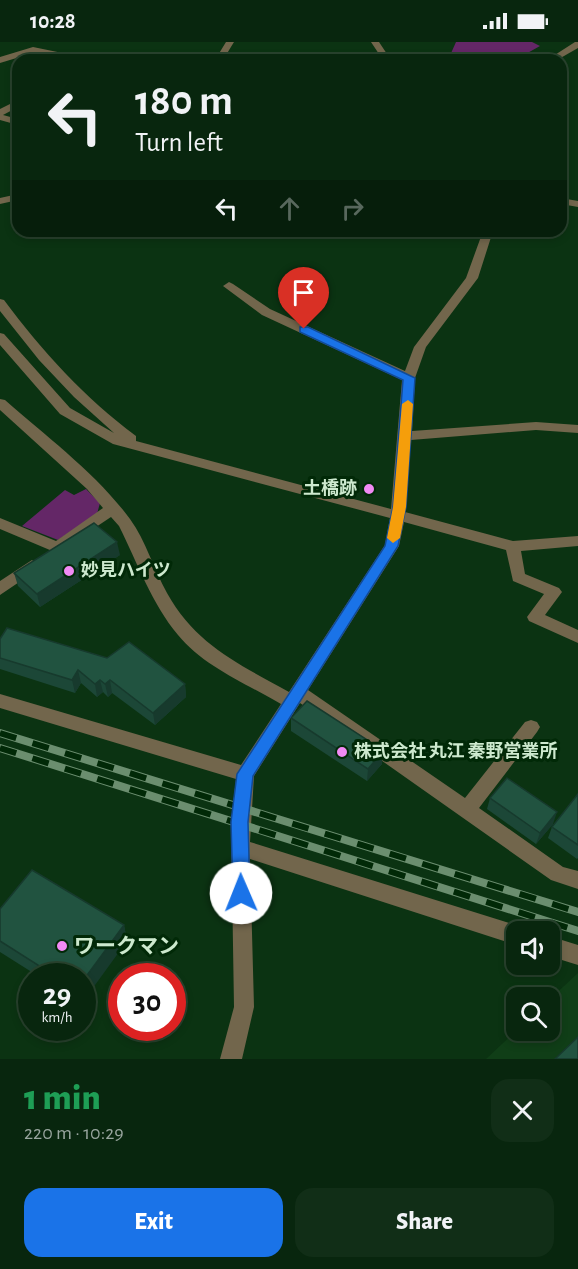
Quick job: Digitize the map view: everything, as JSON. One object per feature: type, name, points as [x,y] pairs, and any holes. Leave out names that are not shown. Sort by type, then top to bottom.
[{"type":"street","points":[[560,54],[578,44]]},
{"type":"street","points":[[24,54],[33,50],[47,54]]},
{"type":"street","points":[[231,1059],[244,1007],[240,822],[245,774],[392,546],[398,516],[409,378],[420,347],[472,278],[487,237]]},
{"type":"street","points":[[229,286],[266,312],[409,378]]},
{"type":"street","points":[[0,303],[17,325],[113,426],[145,449]]},
{"type":"street","points":[[0,332],[17,325]]},
{"type":"street","points":[[0,338],[65,411],[118,441],[513,546],[578,541]]},
{"type":"street","points":[[0,403],[92,486],[125,522],[160,597],[184,632],[214,657],[295,696],[468,808],[558,874],[578,880]]},
{"type":"street","points":[[406,436],[536,426],[578,429]]},
{"type":"street","points":[[0,589],[112,508]]},
{"type":"street","points":[[0,523],[57,548]]},
{"type":"street","points":[[513,546],[518,577],[554,592],[535,617],[578,638]]},
{"type":"street","points":[[0,701],[245,774]]},
{"type":"street","points":[[468,808],[531,727]]},
{"type":"street","points":[[240,847],[506,932]]},
{"type":"street","points":[[560,949],[578,955]]},
{"type":"shaded area","points":[[456,42],[532,42],[540,46],[526,54],[451,54]]},
{"type":"shaded area","points":[[86,489],[100,503],[97,514],[58,540],[22,526],[65,490],[74,495]]},
{"type":"shaded area","points":[[578,973],[578,1059],[486,1059],[506,1040],[560,1041],[560,990]]},
{"type":"building","points":[[94,523],[117,542],[37,594],[14,573]]},
{"type":"building","points":[[7,628],[107,658],[129,642],[185,684],[153,713],[110,680],[105,684],[100,680],[95,684],[78,670],[72,680],[0,658],[0,639]]},
{"type":"building","points":[[307,701],[383,751],[368,769],[291,718]]},
{"type":"building","points":[[507,778],[557,812],[540,833],[490,798]]},
{"type":"building","points":[[578,794],[578,845],[552,827]]},
{"type":"building","name":"ワークマン","points":[[32,870],[124,925],[96,963],[35,963],[0,941],[0,909]]},
{"type":"building","points":[[578,1037],[578,1059],[555,1059]]},
{"type":"railway","points":[[0,733],[578,912]]},
{"type":"railway","points":[[0,748],[578,931]]},
{"type":"slow traffic","points":[[393,538],[398,516],[408,404]]},
{"type":"place","name":"土橋跡","points":[[369,489]]},
{"type":"place","name":"妙見ハイツ","points":[[69,571]]},
{"type":"place","name":"株式会社 丸江 秦野営業所","points":[[342,752]]},
{"type":"place","name":"ワークマン","points":[[62,946]]},
{"type":"route","points":[[241,893],[240,822],[245,774],[392,546],[398,516],[409,378],[304,329]]}]
